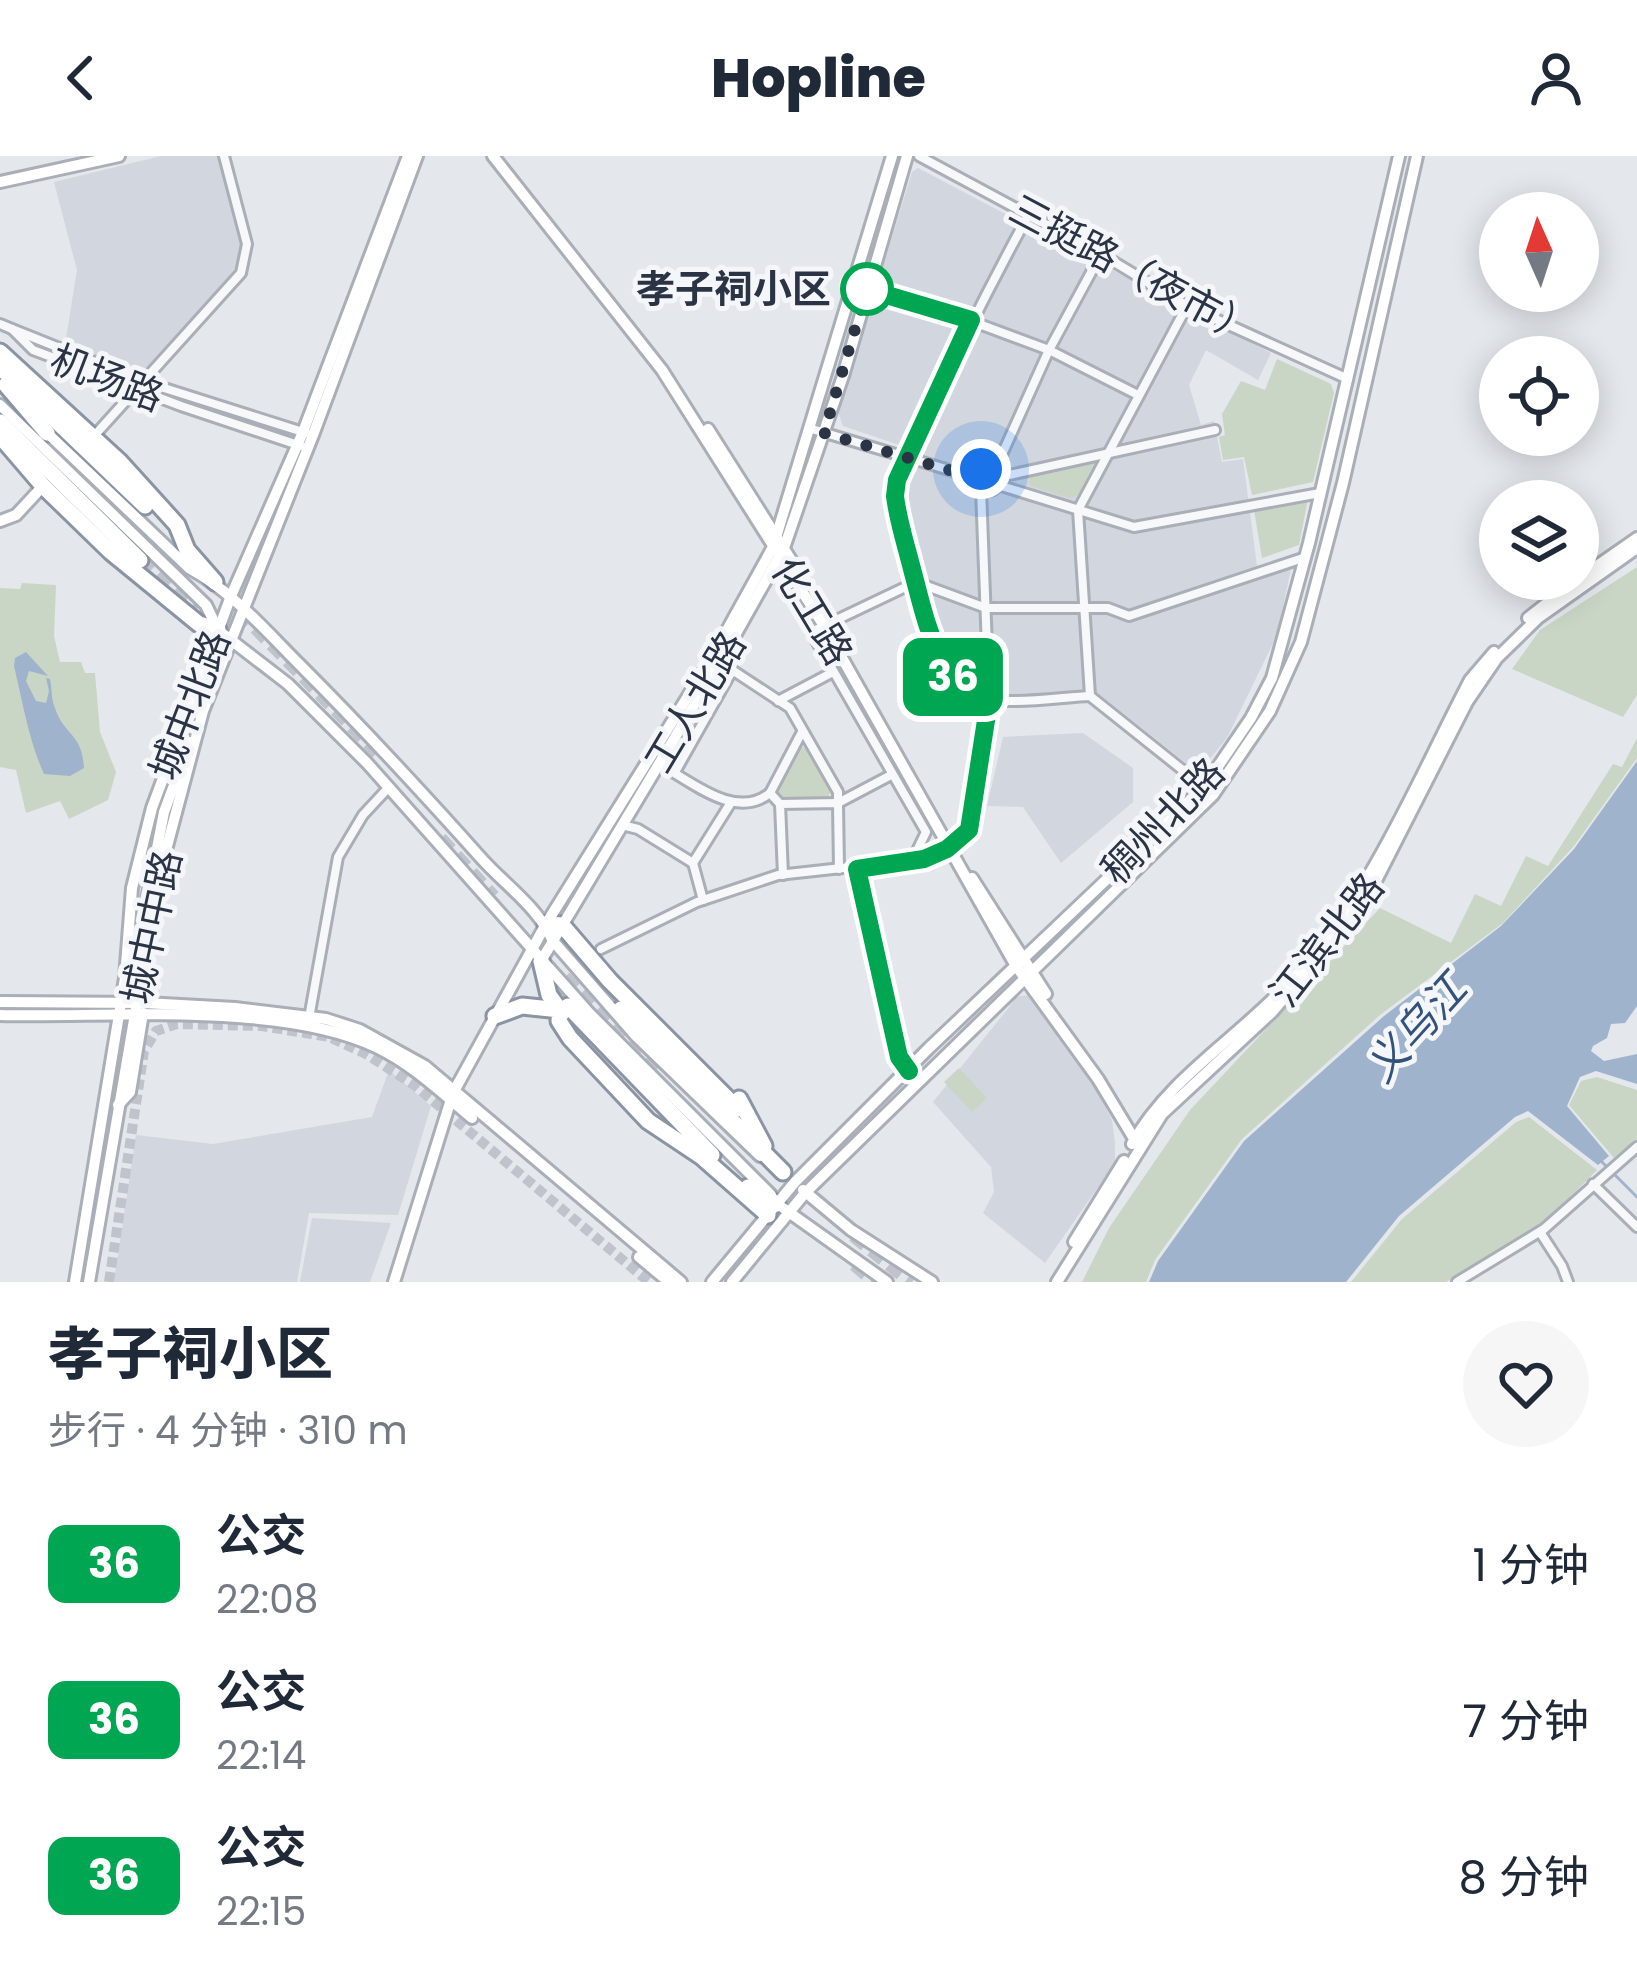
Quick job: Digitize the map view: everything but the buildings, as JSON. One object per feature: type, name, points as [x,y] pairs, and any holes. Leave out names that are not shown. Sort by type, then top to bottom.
[{"type":"highway","points":[[0,352],[94,436],[140,488]]},
{"type":"highway","points":[[0,367],[169,529]]},
{"type":"highway","points":[[0,383],[47,433]]},
{"type":"highway","points":[[26,393],[69,422],[177,524],[187,550],[215,583]]},
{"type":"highway","points":[[4,431],[43,486],[112,552],[154,584]]},
{"type":"highway","points":[[4,431],[154,584],[199,624],[226,634]]},
{"type":"highway","points":[[4,431],[140,560]]},
{"type":"highway","points":[[554,924],[783,1171]]},
{"type":"highway","points":[[536,955],[549,995],[674,1119],[778,1210]]},
{"type":"highway","points":[[623,1002],[738,1109]]},
{"type":"highway","points":[[495,1016],[522,1006],[564,1008],[664,1124]]},
{"type":"main road","points":[[0,182],[119,156]]},
{"type":"main road","name":"城中北路","points":[[308,434],[408,156]]},
{"type":"main road","name":"城中北路","points":[[76,1282],[119,1010],[132,888],[158,789],[226,634],[231,596],[308,434],[417,156]]},
{"type":"main road","name":"化工路","points":[[497,156],[662,370],[778,547],[827,624],[949,846],[1020,963],[1139,1140]]},
{"type":"main road","name":"工人北路","points":[[818,431],[853,285],[892,156]]},
{"type":"main road","name":"工人北路","points":[[554,924],[721,662],[778,547],[867,290],[907,156]]},
{"type":"main road","name":"稠州北路","points":[[732,1282],[778,1210],[783,1171],[909,1071],[1204,787],[1252,718],[1272,677],[1349,380],[1399,156]]},
{"type":"main road","name":"稠州北路","points":[[712,1282],[778,1210],[806,1192],[1213,796],[1270,711],[1301,642],[1343,483],[1417,156]]},
{"type":"main road","points":[[0,405],[206,605],[226,634],[288,684],[389,787],[536,955],[778,1210],[887,1282]]},
{"type":"main road","points":[[47,433],[189,568],[246,609],[363,727],[505,884],[554,924],[495,1016],[452,1096],[394,1282]]},
{"type":"main road","name":"城中中路","points":[[89,1282],[158,880],[226,634],[246,609],[302,446]]},
{"type":"main road","points":[[0,521],[16,514],[43,486]]},
{"type":"main road","name":"江滨北路","points":[[1599,564],[1637,538]]},
{"type":"main road","name":"工人北路","points":[[536,955],[553,940],[554,924],[778,547]]},
{"type":"main road","name":"江滨北路","points":[[1139,1140],[1272,1012],[1362,908],[1467,702],[1497,658],[1538,618],[1637,548]]},
{"type":"main road","name":"江滨北路","points":[[1053,1282],[1139,1140],[1183,1080],[1285,987],[1358,899],[1470,680],[1547,600]]},
{"type":"main road","points":[[181,729],[144,900],[164,812],[199,725]]},
{"type":"main road","points":[[553,940],[652,1052],[748,1148],[783,1171],[850,1230],[932,1282]]},
{"type":"main road","points":[[0,1002],[119,1010]]},
{"type":"main road","points":[[0,1015],[139,1009],[309,1021],[373,1045],[452,1096],[681,1282]]},
{"type":"main road","points":[[452,1096],[669,1282]]},
{"type":"street","points":[[94,436],[241,273],[248,244],[224,156]]},
{"type":"street","name":"三挺路（夜市）","points":[[919,156],[1187,306],[1349,380]]},
{"type":"street","points":[[1029,214],[971,320],[895,496],[916,582],[940,656],[970,693],[989,701],[1090,696],[1204,787]]},
{"type":"street","points":[[982,513],[1049,350],[1101,254]]},
{"type":"street","points":[[853,285],[971,320],[1049,350],[1137,394]]},
{"type":"street","points":[[1090,696],[1078,510],[1187,306]]},
{"type":"street","name":"机场路","points":[[0,324],[138,385],[302,446]]},
{"type":"street","name":"机场路","points":[[138,385],[308,434]]},
{"type":"street","points":[[981,489],[996,480],[1215,430]]},
{"type":"street","points":[[602,949],[703,900],[783,875],[912,861],[949,846],[969,830],[989,701],[981,489],[976,478],[818,431]]},
{"type":"street","points":[[976,478],[984,467],[996,480],[1134,527],[1319,493]]},
{"type":"street","points":[[912,861],[926,832],[811,632],[916,582],[986,608],[1108,608],[1129,616],[1303,558]]},
{"type":"street","points":[[721,662],[790,709],[838,792],[839,869]]},
{"type":"street","points":[[675,772],[733,671]]},
{"type":"street","points":[[778,701],[833,672]]},
{"type":"street","points":[[688,714],[704,722]]},
{"type":"street","points":[[659,764],[730,804],[763,800],[802,730]]},
{"type":"street","points":[[780,804],[838,802],[891,775]]},
{"type":"street","points":[[309,1021],[338,857],[363,815],[389,787]]},
{"type":"street","points":[[770,793],[780,804],[783,875]]},
{"type":"street","points":[[693,863],[730,804]]},
{"type":"street","points":[[621,824],[638,829],[693,863],[703,900]]},
{"type":"street","points":[[857,869],[899,1057],[909,1071]]},
{"type":"street","points":[[1457,1282],[1540,1232],[1637,1147]]},
{"type":"street","points":[[1593,1184],[1637,1227]]},
{"type":"street","points":[[1540,1232],[1568,1282]]},
{"type":"shaded area","points":[[161,156],[221,156],[243,244],[232,273],[147,367],[136,372],[65,345],[77,270],[54,182]]},
{"type":"shaded area","points":[[918,168],[1271,353],[1258,380],[1206,350],[1189,385],[1201,425],[1214,421],[1222,462],[1243,459],[1257,566],[1277,562],[1291,569],[1277,635],[1227,738],[1204,766],[1191,767],[1103,697],[1080,693],[1005,697],[976,692],[956,676],[931,629],[899,487],[917,451],[843,426],[838,413],[912,172]]},
{"type":"shaded area","points":[[1083,733],[1133,768],[1133,802],[1061,863],[1023,807],[987,806],[1003,737]]},
{"type":"shaded area","points":[[1032,995],[1047,1006],[1094,1085],[1112,1120],[1115,1143],[1115,1163],[1045,1263],[983,1213],[994,1192],[991,1167],[933,1102],[1018,996]]},
{"type":"shaded area","points":[[389,1070],[431,1106],[398,1215],[309,1213],[297,1282],[114,1282],[136,1135],[213,1144],[372,1117]]},
{"type":"shaded area","points":[[312,1218],[391,1223],[370,1282],[300,1282]]},
{"type":"green space","points":[[1277,359],[1331,384],[1334,393],[1313,482],[1252,495],[1244,457],[1223,460],[1222,414],[1241,381],[1265,390]]},
{"type":"green space","points":[[1092,462],[1079,495],[1069,498],[1029,485],[1030,476]]},
{"type":"green space","points":[[1308,499],[1299,545],[1262,558],[1254,510]]},
{"type":"green space","points":[[1637,567],[1637,695],[1623,717],[1512,669],[1540,630],[1586,600],[1599,600],[1599,592]]},
{"type":"green space","points":[[22,583],[56,585],[54,636],[60,662],[81,662],[85,673],[95,673],[100,732],[116,772],[108,800],[69,819],[60,801],[26,813],[16,770],[0,767],[0,588],[20,589]]},
{"type":"green space","points":[[1637,738],[1637,758],[1574,846],[1503,923],[1380,1015],[1242,1139],[1155,1260],[1146,1282],[1082,1282],[1109,1228],[1190,1110],[1380,908],[1451,943],[1475,894],[1501,906],[1526,856],[1548,866],[1613,764],[1622,767]]},
{"type":"green space","points":[[798,747],[810,748],[832,791],[826,799],[781,798],[776,787]]},
{"type":"green space","points":[[959,1068],[987,1098],[972,1112],[944,1082]]},
{"type":"green space","points":[[1597,1077],[1637,1090],[1637,1139],[1614,1158],[1569,1105],[1581,1081]]},
{"type":"green space","points":[[1529,1117],[1597,1170],[1542,1225],[1446,1282],[1351,1282],[1402,1219],[1516,1122]]},
{"type":"water","points":[[26,652],[48,676],[29,671],[26,681],[36,701],[46,703],[46,678],[50,679],[59,717],[80,747],[84,768],[70,776],[44,774],[39,761],[14,666],[15,658]]},
{"type":"water","name":"义乌江","points":[[1637,761],[1637,1006],[1625,1023],[1611,1024],[1607,1038],[1591,1051],[1604,1061],[1637,1054],[1637,1084],[1596,1071],[1580,1077],[1567,1106],[1609,1156],[1598,1165],[1528,1111],[1399,1216],[1346,1282],[1149,1282],[1158,1261],[1244,1141],[1384,1016],[1501,926],[1574,849]]},
{"type":"waterway","points":[[1600,1160],[1637,1197]]},
{"type":"tunnel","points":[[140,560],[194,612]]},
{"type":"tunnel","points":[[240,611],[378,752]]},
{"type":"tunnel","points":[[440,839],[493,897]]},
{"type":"tunnel","points":[[127,1009],[142,899]]},
{"type":"tunnel","points":[[569,955],[621,1009]]},
{"type":"tunnel","points":[[564,978],[656,1073]]},
{"type":"tunnel","points":[[109,1282],[144,1051],[156,1031],[177,1024],[262,1026],[329,1037],[366,1054],[414,1085],[649,1282]]},
{"type":"tunnel","points":[[854,1235],[912,1282]]},
{"type":"tunnel","points":[[855,1264],[876,1282]]},
{"type":"bus line","name":"36","points":[[853,285],[971,320],[897,480],[895,496],[925,619],[940,656],[970,693],[989,701],[969,830],[947,849],[924,859],[857,869],[899,1057],[909,1071]]},
{"type":"place","name":"孝子祠小区","points":[[867,289]]},
{"type":"route","points":[[867,289],[824,433],[976,478],[981,469]]}]
